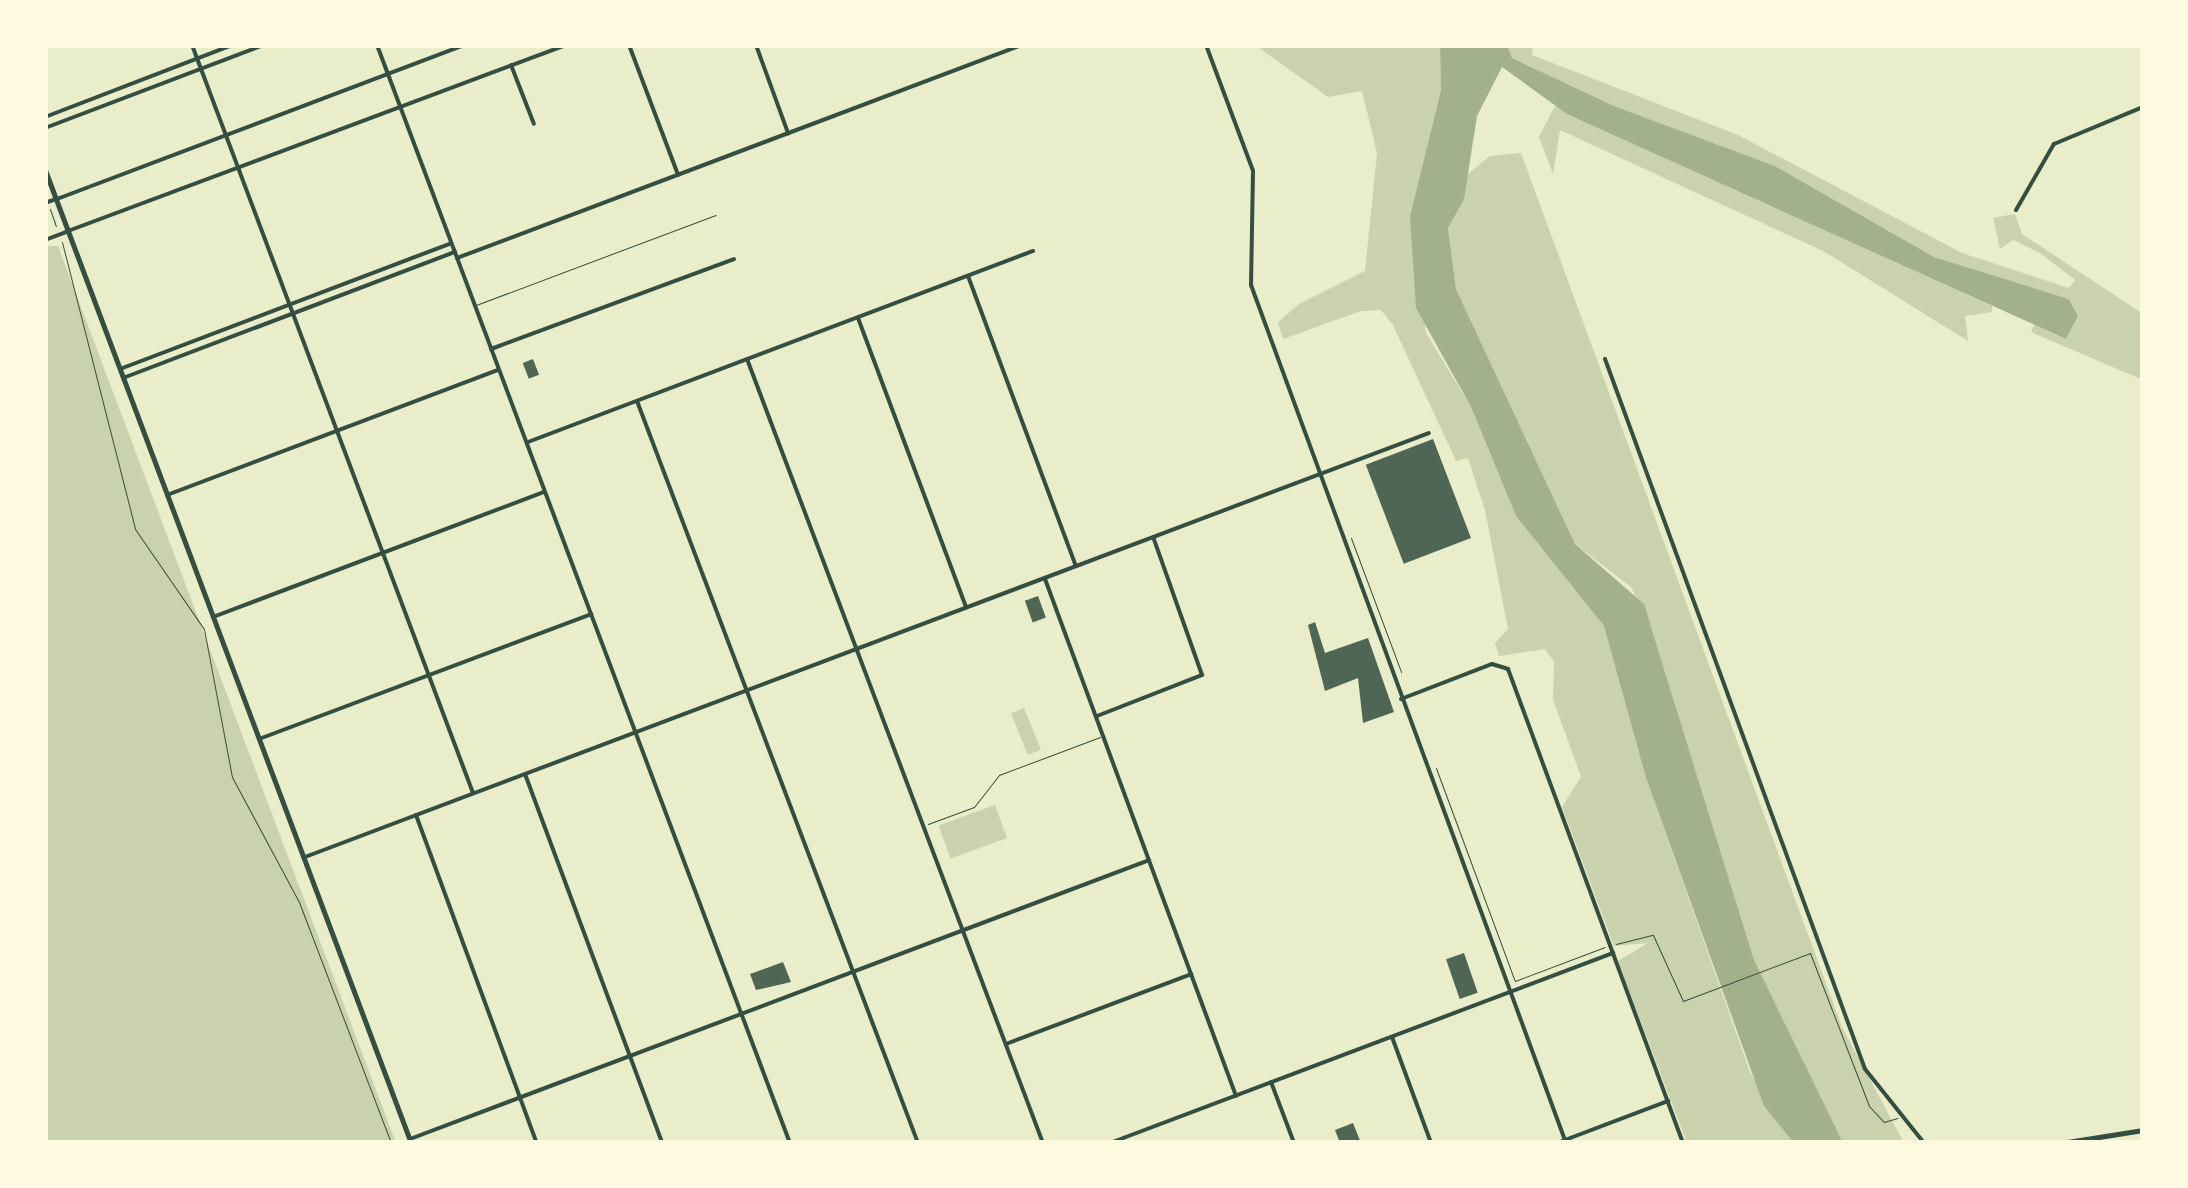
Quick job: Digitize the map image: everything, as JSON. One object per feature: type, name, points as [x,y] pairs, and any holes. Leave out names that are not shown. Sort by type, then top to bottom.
[{"type":"main road","points":[[45,170],[410,1141]]},
{"type":"main road","points":[[2061,1143],[2143,1130]]},
{"type":"street","points":[[192,45],[473,794]]},
{"type":"street","points":[[45,117],[233,45]]},
{"type":"street","points":[[45,128],[264,45]]},
{"type":"street","points":[[377,45],[790,1143]]},
{"type":"street","points":[[45,203],[464,45]]},
{"type":"street","points":[[45,240],[566,45]]},
{"type":"street","points":[[629,45],[678,175]]},
{"type":"street","points":[[756,45],[788,133]]},
{"type":"street","points":[[123,378],[1022,45]]},
{"type":"street","points":[[1206,45],[1253,171],[1246,262],[1401,699],[1566,1142]]},
{"type":"street","points":[[512,66],[534,124]]},
{"type":"street","points":[[2016,210],[2054,144],[2143,108]]},
{"type":"street","points":[[120,369],[452,243]]},
{"type":"street","points":[[526,442],[1033,251]]},
{"type":"street","points":[[490,349],[734,259]]},
{"type":"street","points":[[968,276],[1076,566]]},
{"type":"street","points":[[858,318],[966,607]]},
{"type":"street","points":[[747,359],[1042,1143]]},
{"type":"street","points":[[1605,359],[1866,1068],[1924,1143]]},
{"type":"street","points":[[167,495],[498,370]]},
{"type":"street","points":[[637,401],[918,1143]]},
{"type":"street","points":[[305,856],[1429,433]]},
{"type":"street","points":[[213,617],[544,492]]},
{"type":"street","points":[[1096,716],[1202,676],[1153,537]]},
{"type":"street","points":[[1045,578],[1236,1096]]},
{"type":"street","points":[[259,739],[590,614]]},
{"type":"street","points":[[1401,699],[1492,664],[1508,668],[1683,1143]]},
{"type":"street","points":[[525,774],[662,1143]]},
{"type":"street","points":[[416,815],[538,1143]]},
{"type":"street","points":[[410,1141],[1149,860]]},
{"type":"street","points":[[1110,1143],[1613,953]]},
{"type":"street","points":[[1006,1044],[1191,974]]},
{"type":"street","points":[[1392,1037],[1431,1143]]},
{"type":"street","points":[[1271,1082],[1294,1143]]},
{"type":"street","points":[[1558,1143],[1668,1101]]},
{"type":"lane","points":[[475,305],[716,214]]},
{"type":"lane","points":[[925,825],[974,807],[1000,775],[1103,736]]},
{"type":"path","points":[[50,209],[57,228]]},
{"type":"path","points":[[62,244],[135,529],[204,629],[232,777],[299,902],[391,1143]]},
{"type":"path","points":[[1349,532],[1401,674]]},
{"type":"path","points":[[1431,755],[1515,981],[1604,948]]},
{"type":"path","points":[[1616,944],[1653,935],[1683,1000],[1808,954],[1870,1106],[1884,1122],[1896,1118]]},
{"type":"shaded area","points":[[1255,45],[1440,45],[1441,89],[1410,216],[1426,333],[1471,407],[1516,516],[1604,626],[1646,778],[1750,1072],[1794,1143],[1687,1143],[1618,961],[1648,943],[1614,946],[1562,807],[1581,777],[1553,699],[1554,662],[1545,649],[1499,656],[1495,643],[1508,629],[1485,510],[1468,458],[1456,461],[1393,325],[1381,310],[1361,311],[1283,339],[1278,322],[1299,304],[1365,271],[1377,153],[1362,91],[1328,97]]},
{"type":"shaded area","points":[[1440,45],[1507,45],[1512,58],[1614,106],[1775,166],[1934,257],[2069,299],[2078,316],[2066,339],[1567,114],[1502,67],[1477,116],[1464,199],[1448,228],[1456,289],[1575,544],[1644,604],[1754,960],[1843,1143],[1794,1143],[1764,1106],[1646,778],[1604,626],[1516,516],[1471,407],[1416,308],[1410,216],[1441,90]]},
{"type":"shaded area","points":[[1507,45],[1533,45],[1532,55],[1738,135],[1962,253],[2069,288],[2075,280],[2040,253],[2013,240],[2000,249],[1993,218],[2015,214],[2022,234],[2143,314],[2143,380],[2031,332],[2034,325],[2066,339],[2078,316],[2069,299],[1934,257],[1775,166],[1614,106],[1512,58]]},
{"type":"shaded area","points":[[1555,106],[1992,306],[1992,312],[1965,316],[1968,341],[1825,252],[1560,130],[1553,174],[1539,137]]},
{"type":"shaded area","points":[[1521,153],[1842,1027],[1904,1143],[1843,1143],[1831,1129],[1754,960],[1652,630],[1631,587],[1575,544],[1456,289],[1448,228],[1464,177],[1490,156]]},
{"type":"shaded area","points":[[45,246],[58,246],[396,1143],[45,1143]]},
{"type":"shaded area","points":[[1024,708],[1041,750],[1028,755],[1011,713]]},
{"type":"shaded area","points":[[995,805],[1007,838],[951,858],[939,826]]},
{"type":"building","points":[[533,359],[539,375],[529,379],[523,363]]},
{"type":"building","points":[[1433,439],[1471,538],[1404,564],[1366,465]]},
{"type":"building","points":[[1038,596],[1046,618],[1033,622],[1025,601]]},
{"type":"building","points":[[1315,622],[1325,653],[1368,638],[1394,712],[1363,723],[1358,678],[1325,691],[1308,625]]},
{"type":"building","points":[[1464,953],[1478,993],[1460,999],[1446,959]]},
{"type":"building","points":[[783,962],[791,982],[756,990],[750,974]]},
{"type":"building","points":[[1353,1123],[1361,1143],[1340,1143],[1335,1130]]}]
